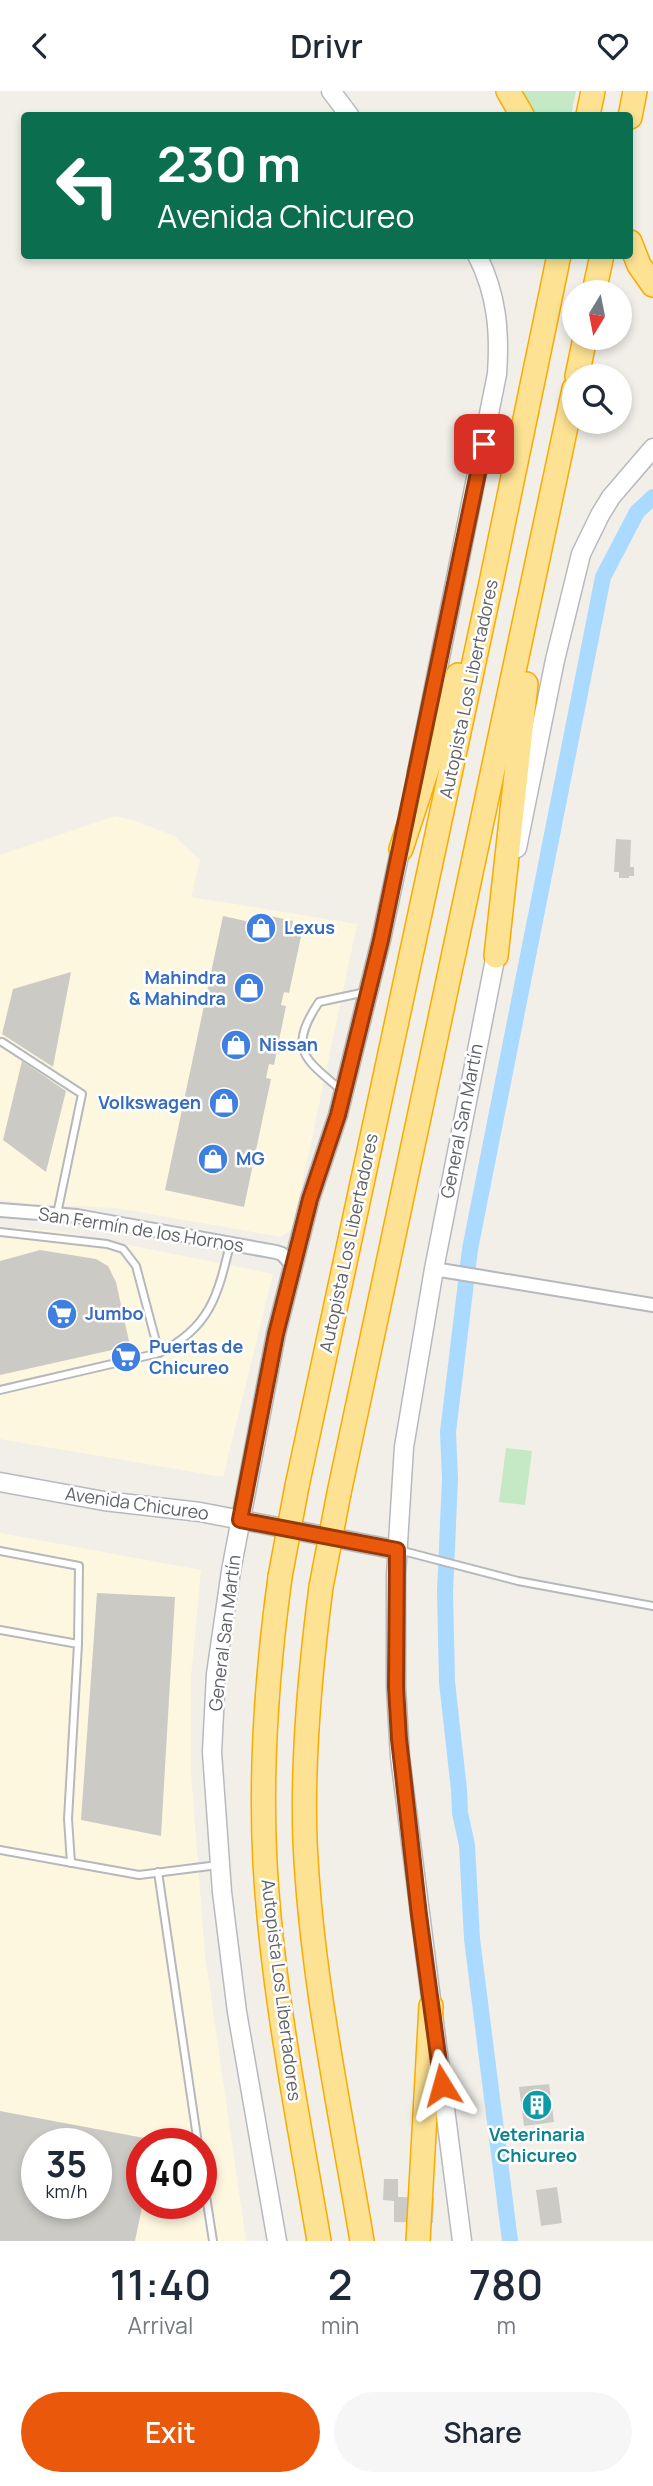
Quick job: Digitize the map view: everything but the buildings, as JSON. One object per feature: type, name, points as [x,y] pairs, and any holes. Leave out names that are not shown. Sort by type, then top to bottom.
[{"type":"highway","points":[[508,91],[520,112]]},
{"type":"highway","points":[[589,112],[593,91]]},
{"type":"highway","points":[[631,112],[635,91]]},
{"type":"highway","points":[[633,250],[639,265],[653,285]]},
{"type":"highway","points":[[544,323],[547,259]]},
{"type":"highway","name":"Autopista Los Libertadores","points":[[319,2241],[275,1971],[265,1863],[265,1721],[280,1577],[297,1486],[558,259]]},
{"type":"highway","points":[[597,280],[601,259]]},
{"type":"highway","points":[[362,2241],[316,1965],[306,1854],[304,1796],[308,1709],[321,1587],[565,434]]},
{"type":"highway","points":[[401,849],[491,583]]},
{"type":"highway","points":[[496,956],[526,683],[530,601]]},
{"type":"highway","points":[[418,2241],[431,2005]]},
{"type":"main road","points":[[331,91],[347,112]]},
{"type":"main road","name":"General San Martín","points":[[277,2241],[237,2012],[220,1865],[212,1752],[215,1685],[222,1625],[276,1334],[287,1260],[298,1245],[327,1151],[368,992],[401,849],[496,388],[498,323],[491,286],[479,259]]},
{"type":"main road","name":"General San Martín","points":[[462,2241],[397,1721],[397,1550],[404,1447],[434,1269],[555,660],[575,575],[581,554],[600,515],[623,481],[653,448]]},
{"type":"main road","name":"Avenida Chicureo","points":[[0,1482],[104,1501],[183,1509],[397,1550]]},
{"type":"street","name":"San Fermín de los Hornos","points":[[0,1210],[57,1214],[230,1244],[287,1260]]},
{"type":"street","points":[[434,1269],[653,1305]]},
{"type":"lane","points":[[344,1092],[308,1061],[302,1049],[305,1032],[310,1016],[319,1002],[368,992]]},
{"type":"lane","points":[[2,1042],[82,1094],[57,1214]]},
{"type":"lane","points":[[0,1232],[107,1244],[122,1249],[136,1266],[159,1353]]},
{"type":"lane","points":[[0,1391],[159,1353],[180,1343],[207,1314],[216,1298],[230,1244]]},
{"type":"lane","points":[[397,1550],[518,1581],[653,1606]]},
{"type":"lane","points":[[0,1551],[79,1566],[78,1644],[68,1819],[71,1863]]},
{"type":"lane","points":[[0,1630],[78,1644]]},
{"type":"lane","points":[[0,1850],[139,1875],[220,1865]]},
{"type":"lane","points":[[158,1873],[196,2128]]},
{"type":"lane","points":[[210,2219],[213,2241]]},
{"type":"shaded area","points":[[115,816],[174,836],[200,860],[191,897],[357,924],[293,1228],[281,1237],[116,1208],[0,1200],[0,855]]},
{"type":"shaded area","name":"Puertas de Chicureo","points":[[0,1227],[58,1231],[273,1274],[223,1477],[0,1439]]},
{"type":"shaded area","points":[[0,1533],[201,1570],[191,1676],[191,1773],[205,1955],[246,2241],[0,2241]]},
{"type":"green space","points":[[519,91],[576,91],[572,112],[530,112]]},
{"type":"green space","points":[[506,1448],[532,1451],[525,1505],[499,1502]]},
{"type":"waterway","points":[[510,2241],[472,1939],[467,1845],[460,1813],[447,1682],[445,1592],[450,1479],[448,1432],[470,1249],[603,577],[637,512],[653,497]]},
{"type":"place","name":"Lexus","points":[[261,928]]},
{"type":"place","name":"Mahindra & Mahindra","points":[[249,988]]},
{"type":"place","name":"Nissan","points":[[236,1045]]},
{"type":"place","name":"Volkswagen","points":[[224,1103]]},
{"type":"place","name":"MG","points":[[213,1159]]},
{"type":"place","name":"Jumbo","points":[[62,1314]]},
{"type":"place","name":"Puertas de Chicureo","points":[[126,1357]]},
{"type":"place","name":"Veterinaria Chicureo","points":[[537,2105]]},
{"type":"route","points":[[442,2085],[399,1739],[396,1687],[397,1550],[240,1520],[276,1334],[310,1199],[338,1115],[381,940],[484,444]]}]
